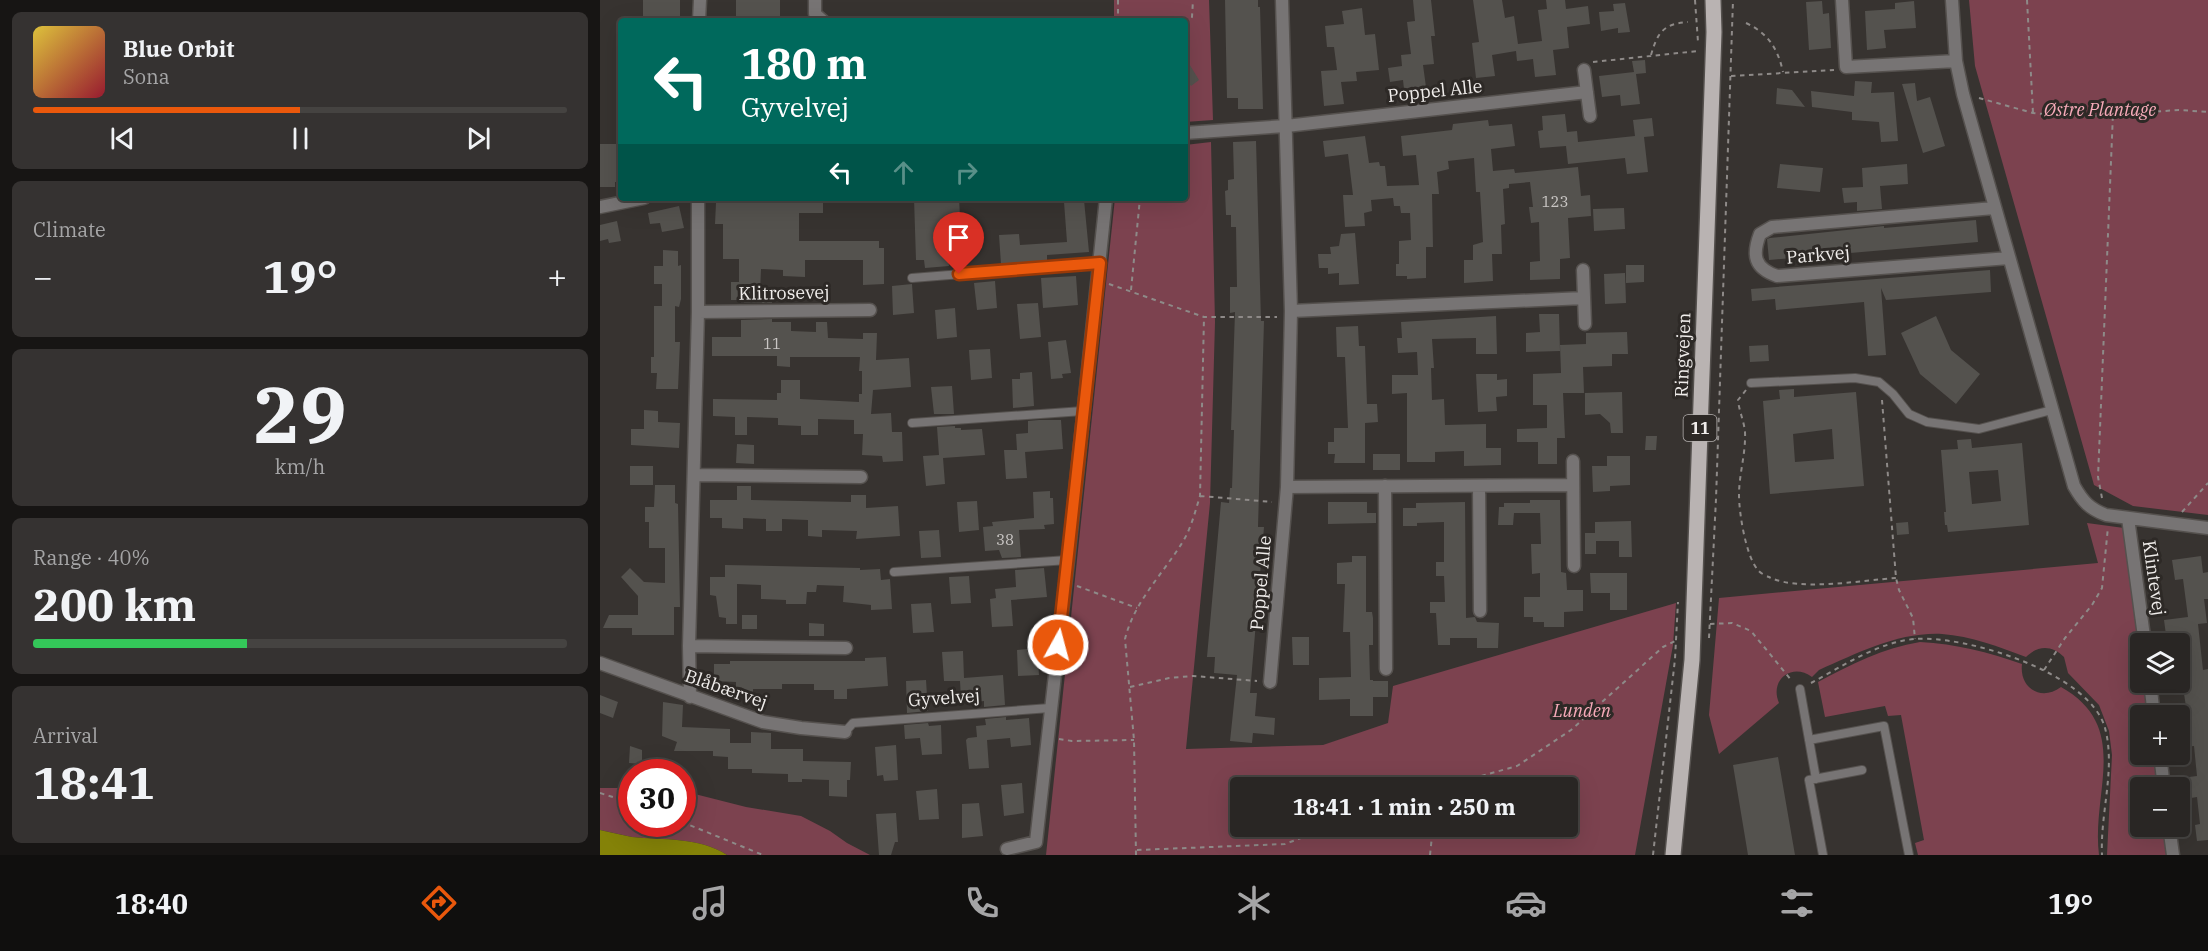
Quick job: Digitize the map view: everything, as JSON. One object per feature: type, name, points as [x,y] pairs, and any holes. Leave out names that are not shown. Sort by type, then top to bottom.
[{"type":"main road","name":"Ringvejen","points":[[1673,855],[1692,660],[1713,0]]},
{"type":"street","points":[[699,18],[700,0]]},
{"type":"street","points":[[815,0],[815,14],[820,18]]},
{"type":"street","name":"Poppel Alle","points":[[1270,682],[1287,487],[1291,311],[1282,0]]},
{"type":"street","points":[[1842,0],[1846,67],[1956,61]]},
{"type":"street","points":[[1952,0],[1956,61],[1963,94],[2074,486],[2082,500],[2092,509],[2106,515],[2208,528]]},
{"type":"street","points":[[1584,70],[1590,116]]},
{"type":"street","name":"Poppel Alle","points":[[1286,126],[1587,92]]},
{"type":"street","points":[[1188,133],[1286,126]]},
{"type":"street","points":[[600,207],[629,201]]},
{"type":"street","points":[[690,697],[689,645],[698,312],[698,201]]},
{"type":"street","points":[[1007,849],[1036,842],[1106,201]]},
{"type":"street","name":"Parkvej","points":[[1994,208],[1772,227],[1760,234],[1756,245],[1756,261],[1764,272],[1777,276],[2009,258]]},
{"type":"street","points":[[1582,270],[1585,324]]},
{"type":"street","points":[[1291,311],[1584,298]]},
{"type":"street","name":"Klitrosevej","points":[[698,312],[870,310]]},
{"type":"street","points":[[1573,460],[1574,566]]},
{"type":"street","points":[[694,475],[861,477]]},
{"type":"street","points":[[1287,487],[1573,485]]},
{"type":"street","points":[[1385,486],[1386,669]]},
{"type":"street","points":[[1479,486],[1480,611]]},
{"type":"street","name":"Klintevej","points":[[2128,518],[2144,633]]},
{"type":"street","points":[[689,645],[846,648]]},
{"type":"street","name":"Blåbærvej","points":[[600,663],[764,722],[845,732]]},
{"type":"street","points":[[2171,837],[2173,855]]},
{"type":"lane","points":[[912,278],[1100,263]]},
{"type":"lane","points":[[1751,383],[1855,378],[1879,382],[1909,414],[1927,422],[1979,429],[2052,410]]},
{"type":"lane","points":[[912,423],[1083,411]]},
{"type":"lane","points":[[894,572],[1068,560]]},
{"type":"lane","points":[[1800,689],[1816,779]]},
{"type":"lane","name":"Gyvelvej","points":[[845,732],[853,723],[1050,708]]},
{"type":"lane","points":[[1809,740],[1884,726],[1909,855]]},
{"type":"lane","points":[[1823,855],[1809,780],[1862,770]]},
{"type":"path","points":[[1118,0],[1118,18]]},
{"type":"path","points":[[1188,21],[1192,17],[1193,0]]},
{"type":"path","points":[[1584,70],[1592,62],[1699,51],[1695,0]]},
{"type":"path","points":[[2027,0],[2033,112]]},
{"type":"path","points":[[1652,55],[1656,39],[1663,29],[1676,23],[1688,22]]},
{"type":"path","points":[[1746,23],[1758,28],[1769,39],[1780,58],[1783,72]]},
{"type":"path","points":[[1731,76],[1836,70],[1846,67]]},
{"type":"path","points":[[1963,94],[2033,112],[2073,117],[2179,110],[2208,112]]},
{"type":"path","points":[[2044,670],[2102,588],[2109,532],[2098,477],[2114,113]]},
{"type":"path","points":[[1131,290],[1140,201]]},
{"type":"path","points":[[1097,281],[1131,290],[1204,317],[1276,317],[1291,311]]},
{"type":"path","points":[[1136,855],[1134,740],[1125,639],[1128,626],[1137,608],[1182,543],[1193,520],[1200,496],[1204,317]]},
{"type":"path","points":[[1751,383],[1738,400],[1745,430],[1739,496],[1744,529],[1752,560],[1758,570],[1770,578],[1807,584],[1896,578]]},
{"type":"path","points":[[1887,390],[1882,402],[1896,578],[1899,590],[1913,618],[1915,639]]},
{"type":"path","points":[[2172,523],[2208,483]]},
{"type":"path","points":[[1200,496],[1286,503]]},
{"type":"path","points":[[1066,581],[1137,608]]},
{"type":"path","points":[[1653,855],[1676,641],[1678,593]]},
{"type":"path","points":[[1710,624],[1732,623],[1751,631],[1784,673],[1800,689],[1887,645],[1915,639],[1949,641],[1992,650],[2044,670],[2068,684],[2091,703],[2104,725],[2109,750],[2102,855]]},
{"type":"path","points":[[1478,777],[1517,766],[1570,730],[1663,647],[1676,641]]},
{"type":"path","points":[[1130,687],[1170,678],[1193,676],[1270,682]]},
{"type":"path","points":[[1047,737],[1072,741],[1134,740]]},
{"type":"path","points":[[600,793],[618,799]]},
{"type":"path","points":[[696,828],[763,855]]},
{"type":"path","points":[[1137,850],[1285,844],[1304,837]]},
{"type":"path","points":[[1430,855],[1432,837]]},
{"type":"green space","points":[[1114,0],[1209,0],[1213,120],[1188,122],[1188,18],[1114,18]]},
{"type":"green space","name":"Østre Plantage","points":[[1969,0],[2208,0],[2208,515],[2133,506],[2094,485],[1975,66]]},
{"type":"green space","name":"Lunden","points":[[1211,142],[1215,322],[1210,503],[1186,749],[1323,745],[1388,723],[1393,686],[1676,603],[1673,645],[1635,855],[1046,855],[1115,201],[1188,201],[1188,145]]},
{"type":"green space","points":[[2087,523],[2124,528],[2138,633],[2130,633],[2130,693],[2146,693],[2148,705],[2130,705],[2130,765],[2156,765],[2158,777],[2130,777],[2130,837],[2166,837],[2169,855],[2107,855],[2112,755],[2109,731],[2099,705],[2068,673],[2064,657],[2055,650],[2045,648],[2035,650],[2026,657],[1985,642],[1942,634],[1910,636],[1894,640],[1819,670],[1812,677],[1797,672],[1784,676],[1777,687],[1779,703],[1719,754],[1709,715],[1719,598],[2098,563]]},
{"type":"green space","points":[[1920,642],[1972,649],[2022,664],[2024,680],[2033,690],[2046,693],[2061,687],[2083,703],[2096,721],[2102,741],[2104,762],[2098,831],[2099,855],[1918,855],[1915,843],[1924,840],[1901,715],[1888,716],[1885,706],[1825,717],[1818,682],[1880,653]]},
{"type":"green space","points":[[600,788],[618,788],[618,834],[600,830]]},
{"type":"green space","points":[[696,794],[746,807],[801,816],[870,855],[727,855],[705,845],[669,839],[632,837],[696,837]]},
{"type":"shaded area","points":[[600,830],[618,834],[618,837],[693,842],[727,855],[600,855]]},
{"type":"building","points":[[643,0],[680,0],[680,18],[643,18]]},
{"type":"building","points":[[736,0],[780,0],[780,18],[736,18]]},
{"type":"building","points":[[1225,0],[1258,0],[1263,109],[1238,109],[1238,98],[1227,98]]},
{"type":"building","points":[[1413,0],[1431,0],[1435,36],[1431,36],[1434,64],[1423,65],[1426,87],[1404,89],[1403,80],[1390,82],[1388,68],[1402,66],[1401,55],[1411,54],[1407,22],[1415,21]]},
{"type":"building","points":[[1473,0],[1502,0],[1505,18],[1514,16],[1518,44],[1542,41],[1538,10],[1547,9],[1546,0],[1565,0],[1566,9],[1588,6],[1590,24],[1567,27],[1569,48],[1553,50],[1556,75],[1535,77],[1533,59],[1517,61],[1516,51],[1492,55],[1495,76],[1476,78],[1472,43],[1479,42]]},
{"type":"building","points":[[1822,1],[1823,14],[1829,13],[1831,48],[1809,50],[1806,2]]},
{"type":"building","points":[[1914,1],[1916,28],[1884,30],[1886,48],[1867,50],[1865,11],[1895,9],[1895,3]]},
{"type":"building","points":[[1625,3],[1630,32],[1618,33],[1618,28],[1601,31],[1599,12],[1614,11],[1613,4]]},
{"type":"building","points":[[1362,8],[1365,35],[1375,34],[1379,70],[1356,72],[1357,81],[1341,82],[1344,104],[1324,106],[1321,71],[1337,70],[1334,47],[1327,47],[1325,26],[1344,24],[1342,11]]},
{"type":"building","points":[[1645,60],[1646,73],[1636,74],[1640,104],[1621,106],[1620,95],[1602,97],[1599,76],[1634,72],[1632,61]]},
{"type":"building","points":[[1188,62],[1199,80],[1191,86],[1188,82]]},
{"type":"building","points":[[1855,81],[1872,82],[1871,93],[1894,92],[1898,141],[1881,142],[1879,122],[1852,120],[1852,112],[1812,107],[1811,91],[1854,96]]},
{"type":"building","points":[[1915,83],[1917,101],[1930,97],[1945,146],[1923,153],[1902,84]]},
{"type":"building","points":[[1777,88],[1792,90],[1805,107],[1776,104]]},
{"type":"building","points":[[1565,114],[1567,132],[1577,131],[1578,142],[1635,136],[1633,120],[1652,118],[1654,136],[1644,137],[1648,172],[1627,174],[1625,158],[1568,164],[1566,146],[1540,148],[1538,131],[1543,130],[1542,116]]},
{"type":"building","points":[[1488,120],[1489,126],[1512,124],[1515,146],[1491,149],[1493,171],[1514,169],[1515,173],[1578,167],[1581,196],[1590,195],[1591,216],[1568,218],[1570,258],[1560,259],[1560,279],[1530,280],[1530,262],[1540,261],[1539,222],[1531,223],[1529,207],[1533,207],[1530,182],[1509,184],[1509,188],[1503,189],[1505,224],[1501,225],[1502,254],[1492,254],[1493,281],[1464,283],[1464,260],[1473,260],[1473,245],[1483,242],[1480,192],[1476,192],[1474,158],[1448,161],[1449,169],[1437,172],[1439,194],[1432,194],[1433,247],[1426,247],[1426,278],[1407,279],[1407,276],[1396,276],[1396,264],[1399,264],[1399,241],[1411,240],[1410,213],[1401,213],[1400,206],[1394,206],[1393,198],[1371,200],[1372,211],[1364,213],[1365,226],[1345,227],[1343,195],[1353,195],[1348,154],[1325,157],[1323,141],[1365,136],[1369,163],[1379,162],[1380,166],[1385,166],[1387,186],[1419,185],[1416,155],[1403,156],[1401,136],[1452,130],[1453,124]]},
{"type":"building","points":[[1256,141],[1261,321],[1264,321],[1258,527],[1264,527],[1250,693],[1257,693],[1255,716],[1275,718],[1274,735],[1253,733],[1252,743],[1230,741],[1237,675],[1214,673],[1215,657],[1207,657],[1221,502],[1229,503],[1230,488],[1232,488],[1234,430],[1231,430],[1235,312],[1230,313],[1230,287],[1237,287],[1236,227],[1231,227],[1231,215],[1226,215],[1225,191],[1228,190],[1228,180],[1234,179],[1233,142]]},
{"type":"building","points":[[600,144],[617,144],[618,182],[615,182],[615,187],[600,187]]},
{"type":"building","points":[[1780,164],[1823,168],[1820,192],[1777,188]]},
{"type":"building","points":[[1907,164],[1908,184],[1880,186],[1882,209],[1857,211],[1857,202],[1844,203],[1842,188],[1863,187],[1862,168]]},
{"type":"building","points":[[823,201],[823,213],[799,213],[799,241],[879,241],[879,248],[884,248],[884,284],[863,285],[863,260],[805,260],[805,277],[783,276],[783,270],[761,269],[760,293],[772,293],[772,303],[741,303],[741,300],[731,300],[731,282],[739,282],[739,259],[723,259],[723,224],[715,224],[716,203]]},
{"type":"building","points":[[914,201],[959,201],[962,255],[948,256],[949,266],[925,268],[924,260],[916,260]]},
{"type":"building","points":[[1084,201],[1089,252],[1047,255],[1047,261],[1001,264],[999,235],[1019,234],[1020,245],[1067,242],[1064,202]]},
{"type":"building","points":[[679,206],[684,228],[662,232],[660,223],[650,224],[648,213]]},
{"type":"building","points":[[1624,208],[1625,229],[1594,231],[1593,209]]},
{"type":"building","points":[[1976,220],[1978,242],[1769,260],[1767,239],[1770,238],[1884,226],[1884,228]]},
{"type":"building","points":[[617,221],[621,241],[609,243],[608,239],[600,241],[600,225]]},
{"type":"building","points":[[1355,233],[1359,284],[1339,285],[1339,273],[1328,274],[1328,268],[1319,268],[1318,254],[1331,254],[1330,247],[1339,246],[1341,234]]},
{"type":"building","points":[[663,250],[678,251],[678,266],[681,265],[681,299],[679,307],[675,306],[675,342],[680,342],[678,389],[656,389],[657,373],[651,373],[651,357],[654,357],[654,306],[662,306],[662,284],[654,284],[654,266],[663,266]]},
{"type":"building","points":[[1626,265],[1644,265],[1644,282],[1626,283]]},
{"type":"building","points":[[1990,270],[1991,292],[1886,300],[1881,288],[1886,355],[1868,356],[1864,302],[1776,310],[1775,299],[1752,301],[1751,289]]},
{"type":"building","points":[[1625,273],[1626,303],[1605,304],[1604,274]]},
{"type":"building","points":[[1076,276],[1078,305],[1043,308],[1041,278]]},
{"type":"building","points":[[995,281],[997,308],[977,310],[974,283]]},
{"type":"building","points":[[912,284],[914,313],[893,315],[892,286]]},
{"type":"building","points":[[1038,303],[1041,337],[1020,339],[1017,304]]},
{"type":"building","points":[[955,308],[957,337],[937,339],[935,310]]},
{"type":"building","points":[[1539,314],[1559,314],[1560,351],[1526,352],[1526,333],[1540,332]]},
{"type":"building","points":[[1496,316],[1497,354],[1476,354],[1476,338],[1432,339],[1434,368],[1431,368],[1432,400],[1444,399],[1445,425],[1486,424],[1486,448],[1501,448],[1501,465],[1464,466],[1464,451],[1435,452],[1435,462],[1407,462],[1407,393],[1392,394],[1392,375],[1418,375],[1417,352],[1398,353],[1397,338],[1402,338],[1401,322]]},
{"type":"building","points":[[1936,316],[1951,350],[1980,374],[1956,404],[1920,374],[1901,333]]},
{"type":"building","points":[[772,319],[772,322],[791,322],[791,331],[816,332],[816,322],[827,322],[828,338],[863,339],[863,333],[877,333],[876,360],[909,358],[911,387],[873,390],[871,414],[891,413],[892,432],[902,432],[903,461],[883,462],[882,456],[862,455],[863,434],[854,434],[854,420],[818,419],[818,435],[801,435],[801,426],[778,425],[778,418],[747,417],[747,435],[735,435],[735,417],[713,416],[713,399],[777,400],[777,393],[781,393],[781,380],[800,380],[800,399],[859,402],[859,394],[862,394],[860,357],[790,357],[790,367],[777,366],[777,356],[712,356],[712,337],[741,337],[741,320]]},
{"type":"building","points":[[1358,326],[1359,346],[1365,346],[1367,404],[1377,404],[1378,422],[1365,423],[1365,463],[1334,463],[1335,454],[1328,454],[1328,442],[1334,442],[1334,428],[1348,428],[1345,357],[1337,357],[1336,327]]},
{"type":"building","points":[[1627,332],[1628,354],[1612,354],[1612,366],[1583,367],[1584,393],[1563,393],[1565,438],[1557,438],[1557,464],[1538,464],[1538,442],[1517,442],[1517,429],[1547,428],[1547,405],[1533,405],[1533,374],[1561,373],[1560,345],[1586,344],[1586,333]]},
{"type":"building","points":[[1066,340],[1071,373],[1062,374],[1063,378],[1051,379],[1048,342]]},
{"type":"building","points":[[1768,345],[1769,361],[1750,362],[1749,346]]},
{"type":"building","points":[[990,349],[992,378],[971,380],[969,350]]},
{"type":"building","points":[[1032,372],[1034,406],[1013,408],[1012,379],[1020,379],[1020,373]]},
{"type":"building","points":[[1476,374],[1497,374],[1497,380],[1507,379],[1507,396],[1496,397],[1497,411],[1478,412]]},
{"type":"building","points":[[952,386],[954,414],[934,414],[931,387]]},
{"type":"building","points":[[1794,389],[1794,397],[1856,392],[1864,486],[1770,494],[1763,401],[1780,399],[1779,390]],"holes":[[[1832,429],[1834,459],[1795,462],[1793,434]]]},
{"type":"building","points":[[1622,392],[1623,433],[1611,433],[1610,423],[1600,414],[1585,415],[1585,393]]},
{"type":"building","points":[[644,410],[658,411],[658,422],[680,423],[679,448],[631,445],[631,429],[644,429]]},
{"type":"building","points":[[1061,420],[1063,449],[1025,452],[1027,478],[1006,479],[1004,450],[1017,450],[1016,434],[1028,433],[1028,421]]},
{"type":"building","points":[[955,426],[961,430],[982,429],[985,455],[943,458],[945,484],[926,486],[923,456],[939,455],[937,427]]},
{"type":"building","points":[[1646,436],[1657,436],[1656,450],[1645,450]]},
{"type":"building","points":[[1971,439],[1972,448],[2022,443],[2029,525],[1948,532],[1947,525],[1945,525],[1941,450],[1958,449],[1957,440]],"holes":[[[1998,470],[2001,501],[1972,504],[1969,472]]]},
{"type":"building","points":[[737,444],[754,445],[754,464],[736,463]]},
{"type":"building","points":[[1373,454],[1400,454],[1400,470],[1373,470]]},
{"type":"building","points":[[1607,456],[1630,456],[1630,485],[1610,486],[1610,491],[1593,492],[1592,466],[1607,466]]},
{"type":"building","points":[[630,466],[653,466],[653,485],[630,485]]},
{"type":"building","points":[[655,485],[675,485],[675,503],[678,504],[680,607],[674,607],[674,635],[632,635],[632,628],[603,628],[609,615],[638,615],[638,596],[621,577],[630,568],[644,582],[665,583],[665,548],[649,548],[649,522],[645,522],[645,507],[654,507]]},
{"type":"building","points":[[737,486],[751,486],[751,500],[851,502],[851,495],[866,495],[866,508],[898,506],[900,536],[856,539],[857,531],[822,530],[822,537],[808,536],[808,520],[782,519],[782,531],[766,531],[766,519],[743,518],[743,529],[722,528],[722,518],[710,518],[710,500],[737,500]]},
{"type":"building","points":[[1050,491],[1050,498],[1053,498],[1054,524],[1044,525],[1045,529],[1019,530],[1021,557],[1002,558],[999,550],[985,551],[983,527],[993,526],[992,522],[1034,518],[1033,492]]},
{"type":"building","points":[[1530,500],[1560,500],[1561,572],[1566,573],[1567,590],[1583,590],[1583,611],[1564,612],[1564,627],[1544,627],[1544,622],[1533,622],[1533,617],[1524,617],[1524,597],[1540,597],[1540,573],[1532,574],[1531,544],[1541,544],[1540,513],[1514,513],[1513,525],[1498,525],[1499,507],[1504,507],[1504,503],[1530,503]]},
{"type":"building","points":[[977,501],[979,530],[959,532],[957,502]]},
{"type":"building","points":[[1328,502],[1367,502],[1367,513],[1376,513],[1376,523],[1328,524]]},
{"type":"building","points":[[1465,502],[1466,618],[1475,617],[1477,622],[1499,623],[1498,648],[1477,648],[1477,638],[1450,638],[1450,645],[1438,645],[1436,613],[1430,613],[1430,602],[1445,602],[1444,576],[1436,576],[1436,562],[1444,562],[1444,522],[1403,526],[1403,508],[1416,508],[1416,503]]},
{"type":"building","points":[[1631,521],[1632,557],[1619,557],[1619,541],[1596,541],[1596,554],[1585,554],[1585,533],[1595,533],[1595,522]]},
{"type":"building","points":[[1908,522],[1909,534],[1897,535],[1896,523]]},
{"type":"building","points":[[939,530],[941,557],[921,558],[919,531]]},
{"type":"building","points":[[1352,556],[1366,556],[1366,612],[1372,612],[1373,618],[1373,645],[1369,645],[1370,680],[1388,681],[1388,697],[1373,697],[1373,716],[1350,716],[1350,699],[1319,700],[1319,678],[1351,677],[1350,632],[1343,632],[1345,584],[1337,584],[1337,563],[1352,562]]},
{"type":"building","points":[[2201,556],[2203,573],[2208,572],[2208,599],[2204,599],[2207,623],[2198,624],[2203,670],[2208,669],[2208,840],[2197,841],[2195,825],[2200,824],[2197,797],[2191,798],[2189,777],[2197,776],[2194,746],[2190,746],[2190,705],[2186,705],[2184,693],[2190,693],[2190,633],[2166,633],[2164,620],[2188,617],[2183,579],[2175,580],[2172,560]]},
{"type":"building","points":[[725,565],[880,569],[881,580],[890,579],[892,609],[871,610],[871,605],[843,602],[844,586],[817,585],[816,592],[807,592],[806,604],[786,604],[786,600],[761,599],[761,585],[737,584],[737,624],[726,624],[726,618],[719,617],[716,596],[710,595],[710,577],[725,577]]},
{"type":"building","points":[[1044,568],[1047,597],[1011,600],[1013,626],[992,627],[990,599],[996,598],[995,589],[1016,587],[1015,570]]},
{"type":"building","points":[[1590,573],[1627,573],[1627,610],[1610,610],[1610,593],[1591,593]]},
{"type":"building","points":[[969,576],[971,603],[951,604],[949,577]]},
{"type":"building","points":[[931,603],[934,632],[913,633],[911,604]]},
{"type":"building","points":[[742,615],[757,615],[757,629],[742,629]]},
{"type":"building","points":[[809,623],[824,624],[824,636],[809,636]]},
{"type":"building","points":[[1292,637],[1309,637],[1309,665],[1293,665]]},
{"type":"building","points":[[1037,648],[1039,675],[1018,676],[1017,650]]},
{"type":"building","points":[[963,651],[964,678],[1003,675],[1005,705],[984,707],[984,701],[970,703],[970,698],[961,699],[960,681],[944,681],[942,652]]},
{"type":"building","points":[[886,657],[888,686],[847,689],[847,699],[834,699],[834,690],[814,690],[814,684],[782,684],[782,689],[753,689],[753,692],[736,692],[736,682],[714,681],[714,664],[730,664],[730,661],[865,661],[865,658]]},
{"type":"building","points":[[926,680],[928,711],[907,713],[906,681]]},
{"type":"building","points":[[600,695],[618,702],[613,718],[600,713]]},
{"type":"building","points":[[663,702],[683,705],[682,727],[730,729],[730,743],[751,743],[751,732],[771,733],[771,749],[803,749],[803,761],[851,762],[850,780],[847,780],[847,797],[829,796],[829,780],[802,779],[802,782],[788,782],[788,774],[752,773],[752,769],[728,769],[728,757],[713,756],[713,751],[674,751],[677,742],[662,736]]},
{"type":"building","points":[[1006,717],[1006,720],[1029,718],[1031,745],[1011,747],[1010,738],[987,740],[989,768],[969,769],[966,740],[977,737],[976,726],[986,725],[985,719]]},
{"type":"building","points":[[928,723],[929,726],[941,725],[942,754],[922,755],[920,738],[905,739],[904,725]]},
{"type":"building","points":[[896,745],[898,780],[884,781],[883,775],[877,776],[875,747]]},
{"type":"building","points":[[630,746],[642,750],[642,759],[629,759]]},
{"type":"building","points":[[1778,757],[1795,855],[1748,855],[1733,765]]},
{"type":"building","points":[[1022,783],[1024,813],[1004,816],[1001,785]]},
{"type":"building","points":[[937,789],[939,819],[919,820],[916,791]]},
{"type":"building","points":[[979,803],[983,836],[962,838],[962,804]]},
{"type":"building","points":[[896,813],[898,842],[895,842],[891,855],[879,855],[876,814]]},
{"type":"route","points":[[959,274],[1100,263],[1058,645]]}]
